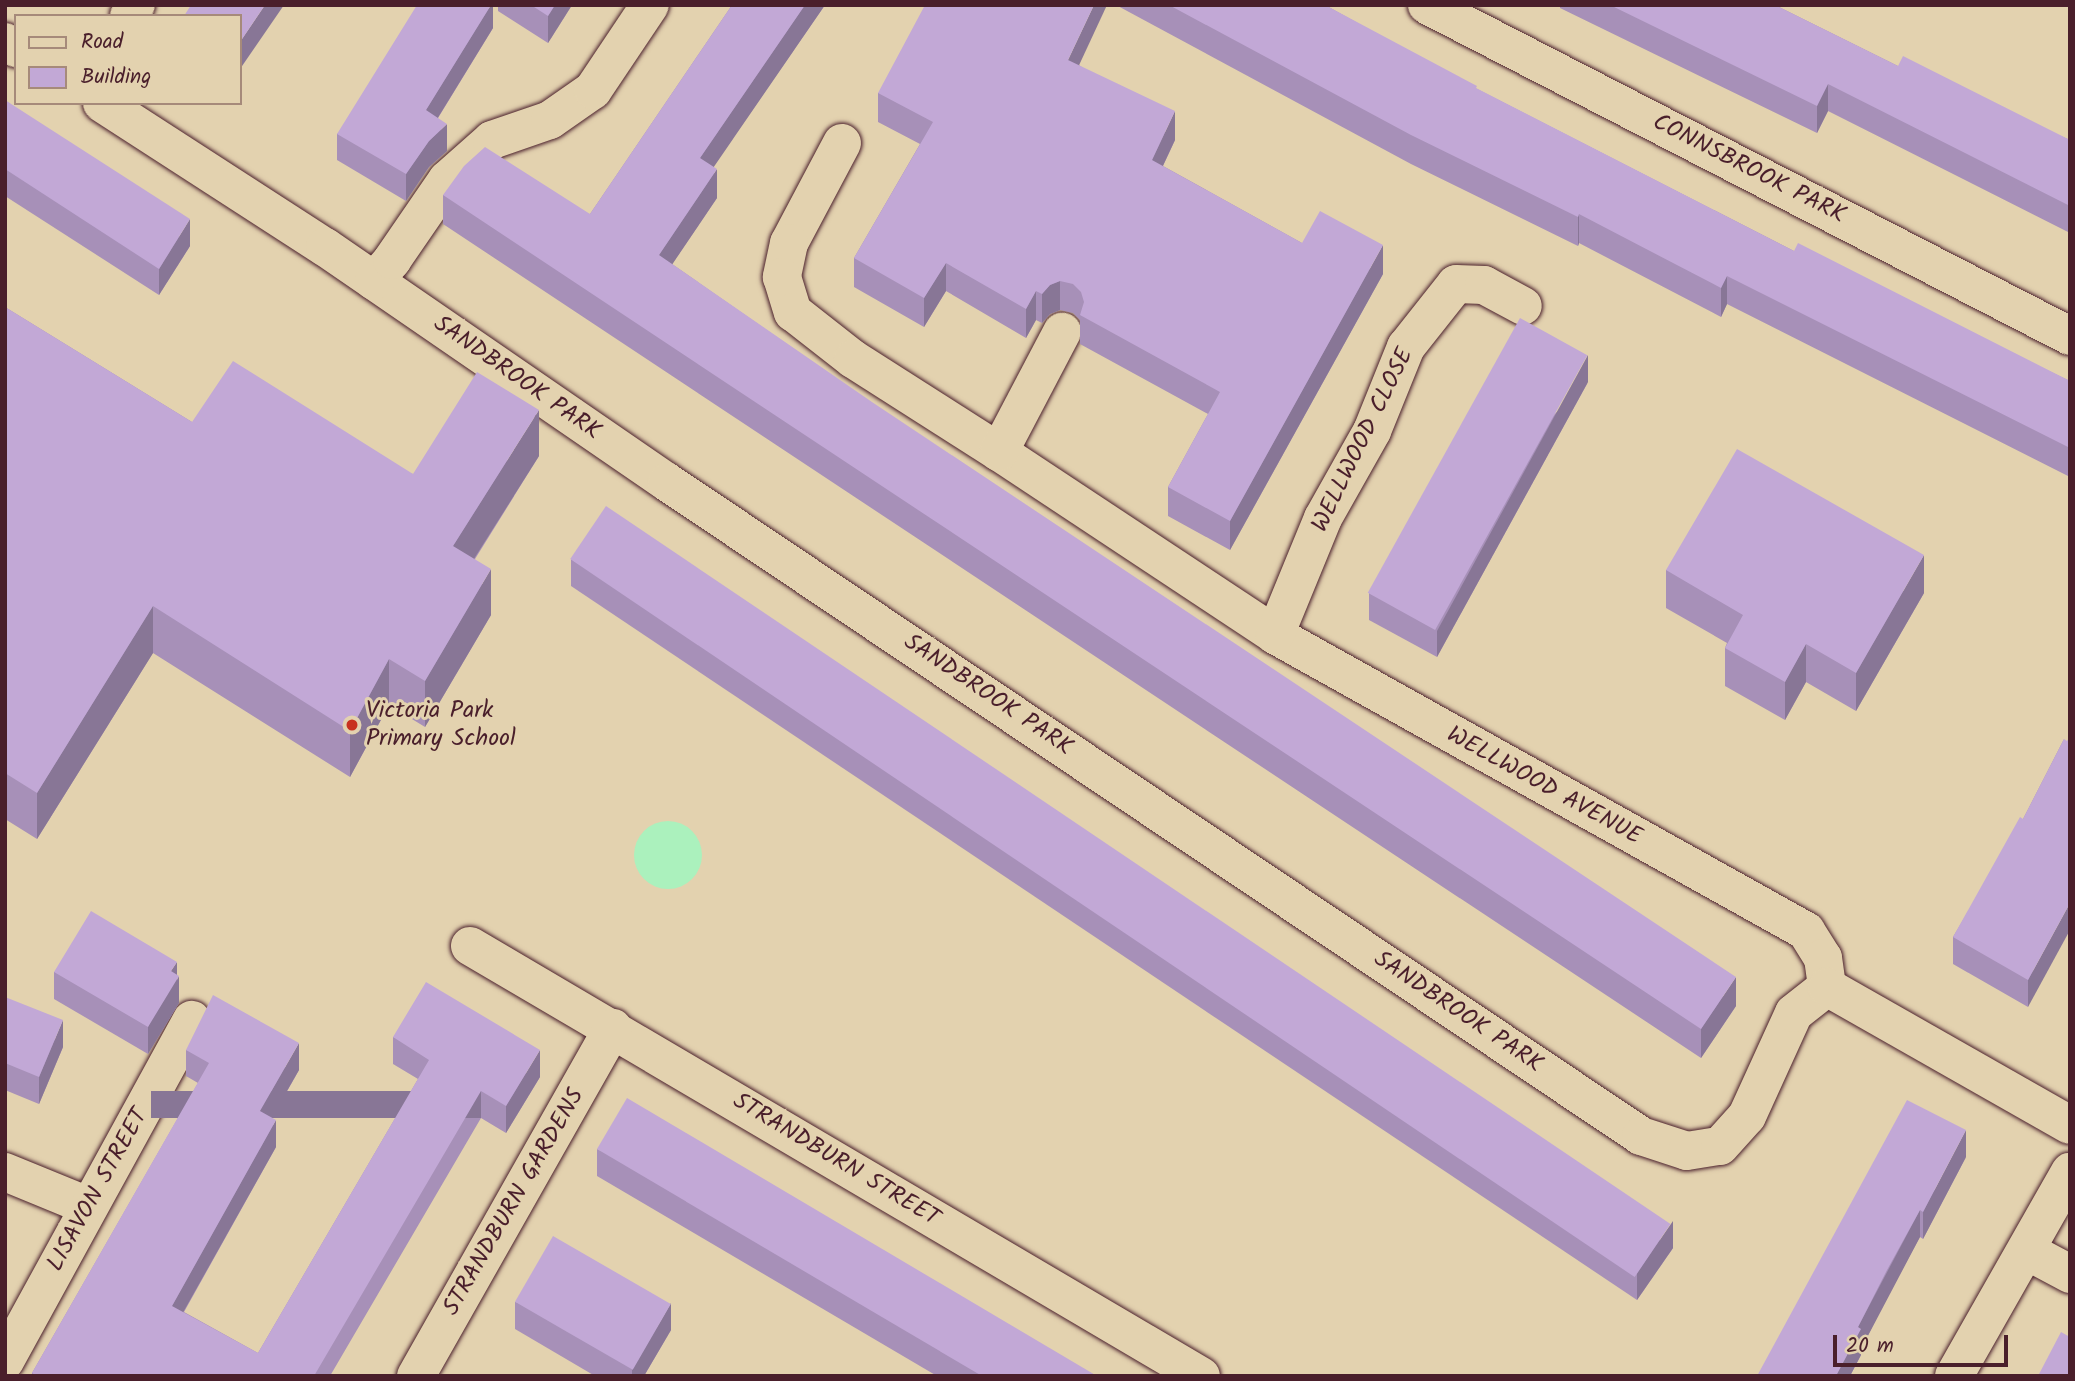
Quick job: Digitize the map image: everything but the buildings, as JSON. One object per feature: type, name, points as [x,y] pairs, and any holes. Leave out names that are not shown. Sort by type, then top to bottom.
[{"type":"street","points":[[374,281],[392,260],[447,180],[492,140],[551,120],[593,90],[650,5]]},
{"type":"street","name":"CONNSBROOK PARK","points":[[1427,5],[2070,336]]},
{"type":"street","name":"SANDBROOK PARK","points":[[105,105],[374,281],[667,482],[1642,1136],[1687,1150],[1720,1146],[1747,1116],[1794,1013],[1828,988]]},
{"type":"street","name":"WELLWOOD AVENUE","points":[[842,143],[789,243],[782,277],[793,312],[853,359],[1275,635],[1806,931],[1823,958],[1828,988]]},
{"type":"street","name":"WELLWOOD CLOSE","points":[[1275,635],[1322,518],[1371,431],[1406,347],[1455,284],[1484,285],[1523,306]]},
{"type":"street","points":[[999,452],[1062,332]]},
{"type":"street","name":"STRANDBURN STREET","points":[[470,946],[1201,1376]]},
{"type":"street","points":[[1828,988],[2070,1125]]},
{"type":"street","name":"LISAVON STREET","points":[[5,1361],[192,1020]]},
{"type":"street","name":"STRANDBURN GARDENS","points":[[416,1376],[613,1028]]},
{"type":"street","points":[[5,1172],[88,1206]]},
{"type":"street","points":[[1954,1376],[2070,1172]]},
{"type":"street","points":[[2027,1251],[2070,1274]]},
{"type":"green space","points":[[668,821],[681,824],[692,831],[699,842],[702,855],[699,868],[692,879],[681,886],[668,889],[655,886],[644,879],[637,868],[634,855],[637,842],[644,831],[655,824]]},
{"type":"place","name":"Victoria Park Primary School","points":[[352,725]]}]
